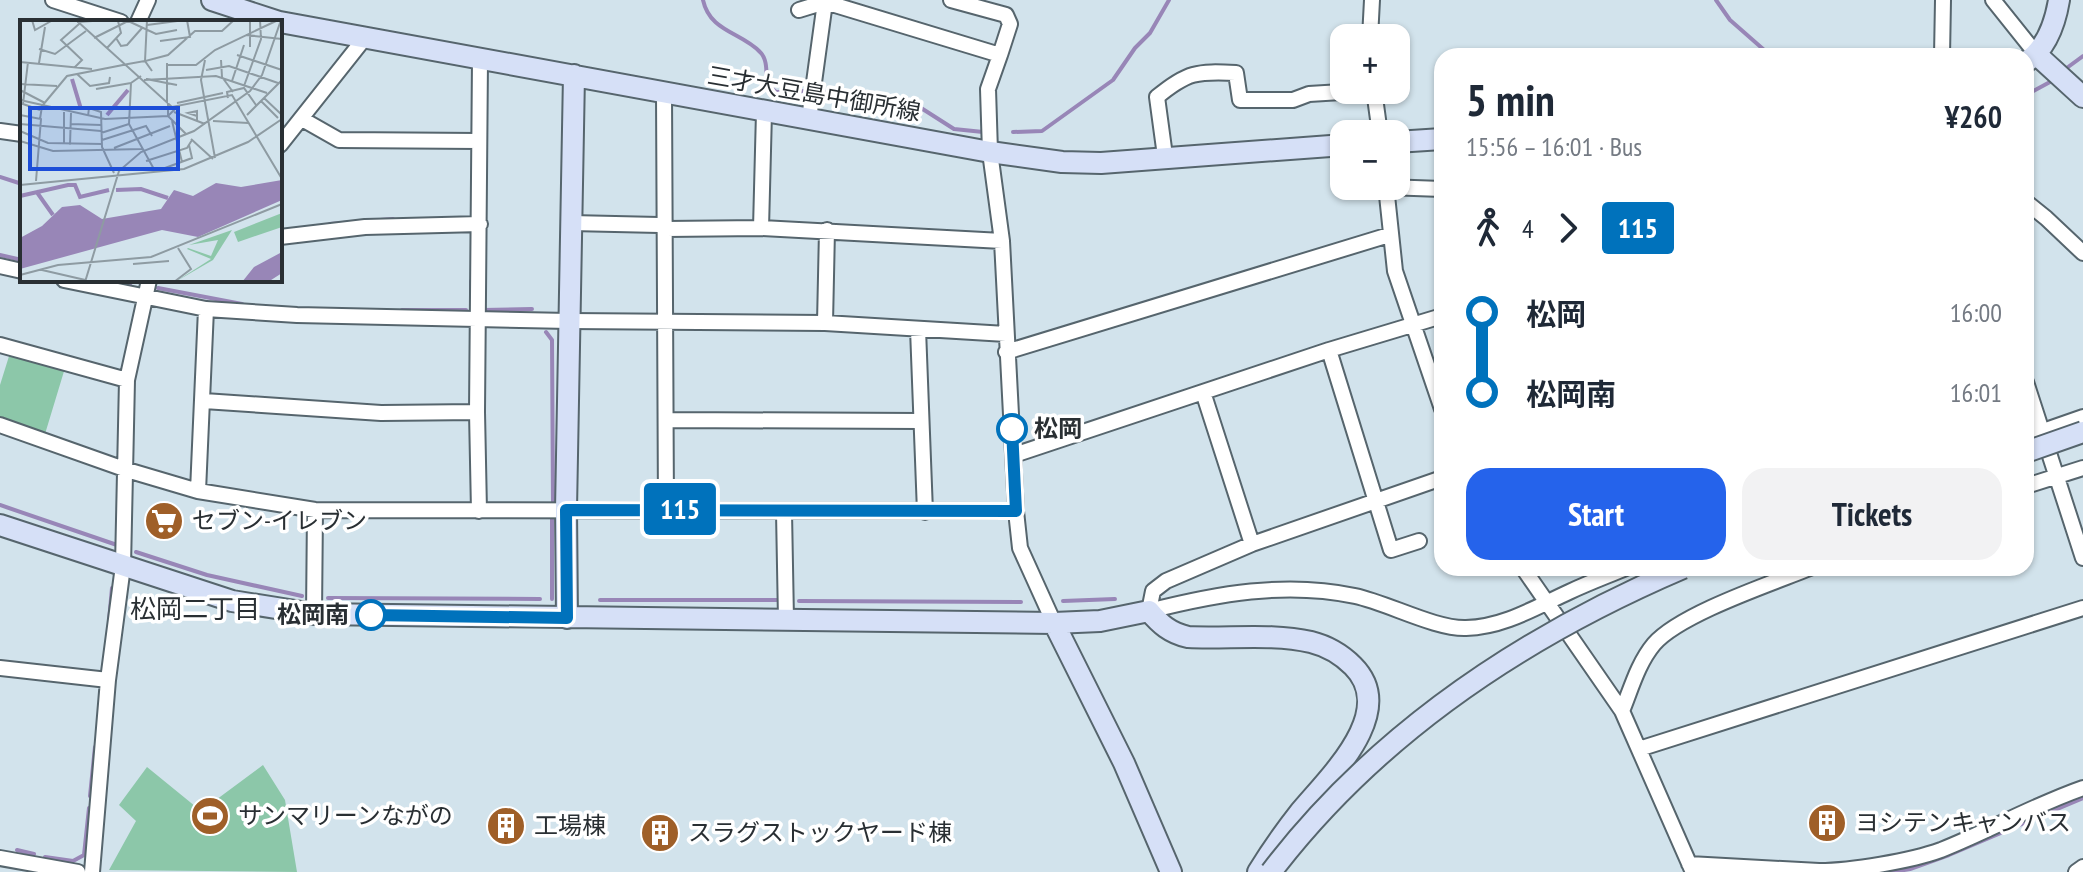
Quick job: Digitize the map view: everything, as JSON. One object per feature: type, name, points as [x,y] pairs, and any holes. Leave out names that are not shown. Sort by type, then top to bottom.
[{"type":"main road","name":"三才大豆島中御所線","points":[[212,0],[273,20]]},
{"type":"main road","points":[[2034,55],[2052,31],[2059,0]]},
{"type":"main road","name":"三才大豆島中御所線","points":[[282,23],[764,112],[1062,162],[1101,163],[1330,146]]},
{"type":"main road","points":[[2034,60],[2083,97]]},
{"type":"main road","points":[[567,618],[574,75]]},
{"type":"main road","points":[[1410,141],[1434,140]]},
{"type":"main road","points":[[2034,449],[2083,432]]},
{"type":"main road","points":[[0,525],[232,601],[314,614],[1054,623],[1100,621],[1149,611],[1161,625],[1175,634],[1302,641],[1328,648],[1346,660],[1360,674],[1366,686],[1368,700],[1363,726],[1352,750],[1298,815],[1258,872]]},
{"type":"main road","points":[[1271,872],[1316,816],[1353,778],[1437,708],[1523,648],[1620,596],[1665,576]]},
{"type":"main road","points":[[1054,623],[1124,763],[1171,872]]},
{"type":"street","points":[[53,0],[115,20]]},
{"type":"street","points":[[139,20],[148,0]]},
{"type":"street","points":[[951,0],[1006,15],[1010,24],[988,89],[990,152],[1002,241],[1016,511],[1020,548],[1054,623]]},
{"type":"street","points":[[1371,24],[1372,0]]},
{"type":"street","points":[[1942,48],[1943,0]]},
{"type":"street","points":[[1993,0],[2025,48]]},
{"type":"street","points":[[799,10],[825,2],[1000,55]]},
{"type":"street","points":[[809,119],[825,2]]},
{"type":"street","points":[[282,143],[364,39]]},
{"type":"street","points":[[479,511],[480,60]]},
{"type":"street","points":[[1165,156],[1157,97],[1178,79],[1191,73],[1236,73],[1240,100],[1293,100],[1309,94],[1330,93]]},
{"type":"street","points":[[664,93],[666,509]]},
{"type":"street","points":[[761,228],[764,112]]},
{"type":"street","points":[[302,119],[339,140],[479,141]]},
{"type":"street","points":[[0,131],[20,134]]},
{"type":"street","points":[[1410,187],[1434,189]]},
{"type":"street","points":[[1387,200],[1395,271],[1434,386]]},
{"type":"street","points":[[2034,209],[2083,253]]},
{"type":"street","points":[[571,223],[659,225],[666,229],[827,230],[1002,241]]},
{"type":"street","points":[[282,237],[365,227],[480,224]]},
{"type":"street","points":[[825,323],[827,230]]},
{"type":"street","points":[[1006,352],[1389,235]]},
{"type":"street","points":[[0,266],[20,271]]},
{"type":"street","points":[[76,282],[206,309],[297,315],[825,323],[1006,334]]},
{"type":"street","points":[[92,872],[108,680],[123,566],[127,380],[149,282]]},
{"type":"street","points":[[198,491],[206,309]]},
{"type":"street","points":[[1014,455],[1329,350],[1434,319]]},
{"type":"street","points":[[918,329],[925,512]]},
{"type":"street","points":[[0,345],[127,380]]},
{"type":"street","points":[[1329,350],[1391,550],[1419,541]]},
{"type":"street","points":[[1203,392],[1252,544]]},
{"type":"street","points":[[204,401],[381,413],[477,412]]},
{"type":"street","points":[[2034,406],[2083,558]]},
{"type":"street","points":[[2034,435],[2083,417]]},
{"type":"street","points":[[667,420],[921,421]]},
{"type":"street","points":[[0,425],[127,470],[198,491],[315,510],[1016,511]]},
{"type":"street","points":[[2034,484],[2083,468]]},
{"type":"street","points":[[1434,481],[1252,544],[1166,581],[1153,591],[1149,611],[1235,591],[1326,591],[1356,596],[1463,628],[1489,626],[1513,618],[1608,576]]},
{"type":"street","points":[[314,614],[315,510]]},
{"type":"street","points":[[784,512],[786,620]]},
{"type":"street","points":[[1528,576],[1622,711],[1691,868],[1840,871],[1939,851],[2043,802],[2083,788]]},
{"type":"street","points":[[1622,711],[1639,668],[1655,644],[1681,622],[1791,576]]},
{"type":"street","points":[[1639,749],[2083,608]]},
{"type":"street","points":[[0,668],[108,680]]},
{"type":"street","points":[[0,858],[78,872]]},
{"type":"street","points":[[2076,872],[2083,867]]},
{"type":"green space","points":[[10,353],[65,368],[45,434],[0,417],[0,385]]},
{"type":"green space","name":"サンマリーンながの","points":[[263,765],[285,800],[297,872],[109,870],[136,821],[119,805],[147,767],[201,811]]},
{"type":"waterway","points":[[703,0],[712,19],[763,55],[767,84],[776,92],[807,91],[907,99],[954,129],[983,132]]},
{"type":"waterway","points":[[1013,132],[1042,131],[1113,80],[1135,48],[1150,33],[1169,0]]},
{"type":"waterway","points":[[1716,0],[1730,20],[1762,48]]},
{"type":"waterway","points":[[2064,70],[2083,56]]},
{"type":"waterway","points":[[2034,91],[2050,82]]},
{"type":"waterway","points":[[0,177],[20,183]]},
{"type":"waterway","points":[[330,224],[393,219]]},
{"type":"waterway","points":[[0,255],[20,260]]},
{"type":"waterway","points":[[471,281],[471,304],[475,306]]},
{"type":"waterway","points":[[121,282],[130,284]]},
{"type":"waterway","points":[[158,288],[242,304]]},
{"type":"waterway","points":[[483,310],[532,309]]},
{"type":"waterway","points":[[402,310],[466,310]]},
{"type":"waterway","points":[[546,332],[552,340],[553,504]]},
{"type":"waterway","points":[[0,505],[117,545]]},
{"type":"waterway","points":[[552,515],[552,599]]},
{"type":"waterway","points":[[136,552],[207,575],[302,596]]},
{"type":"waterway","points":[[109,621],[112,588]]},
{"type":"waterway","points":[[328,598],[540,599]]},
{"type":"waterway","points":[[1063,601],[1115,599]]},
{"type":"waterway","points":[[600,600],[778,600]]},
{"type":"waterway","points":[[799,601],[1021,602]]},
{"type":"waterway","points":[[90,796],[95,747]]},
{"type":"waterway","points":[[1893,872],[1949,855],[2083,798]]},
{"type":"waterway","points":[[45,857],[73,861],[84,855],[89,808]]},
{"type":"waterway","points":[[17,850],[34,854]]},
{"type":"bus line","name":"115","points":[[371,615],[567,618],[566,510],[1016,511],[1012,429]]},
{"type":"place","name":"松岡","points":[[1012,429]]},
{"type":"place","name":"セブン-イレブン","points":[[164,521]]},
{"type":"place","name":"松岡南","points":[[371,615]]},
{"type":"place","name":"サンマリーンながの","points":[[210,816]]},
{"type":"place","name":"ヨシテンキャンバス","points":[[1827,823]]},
{"type":"place","name":"工場棟","points":[[506,826]]},
{"type":"place","name":"スラグストックヤード棟","points":[[660,833]]},
{"type":"district","name":"松岡二丁目","points":[[195,609]]}]
